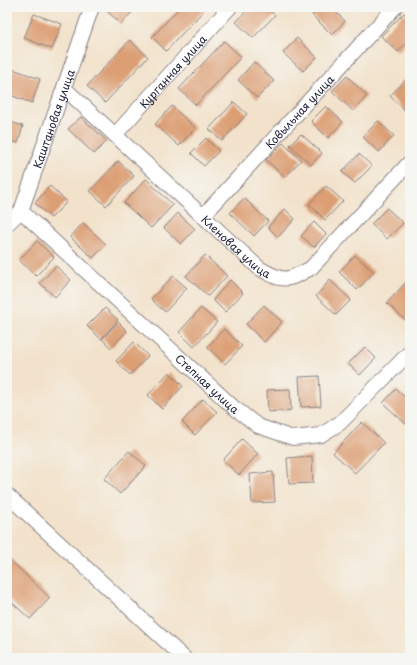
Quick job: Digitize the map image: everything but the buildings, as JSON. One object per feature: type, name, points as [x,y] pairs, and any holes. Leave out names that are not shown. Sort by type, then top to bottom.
[{"type":"street","name":"Каштановая улица","points":[[7,224],[21,211],[92,7]]},
{"type":"street","name":"Курганная улица","points":[[114,135],[230,7]]},
{"type":"street","name":"Ковыльная улица","points":[[203,216],[395,7]]},
{"type":"street","name":"Кленовая улица","points":[[64,88],[258,268],[277,279],[295,277],[311,268],[410,162]]},
{"type":"street","name":"Степная улица","points":[[21,211],[232,406],[258,426],[292,438],[321,435],[340,423],[410,352]]},
{"type":"street","points":[[7,495],[184,658]]}]
